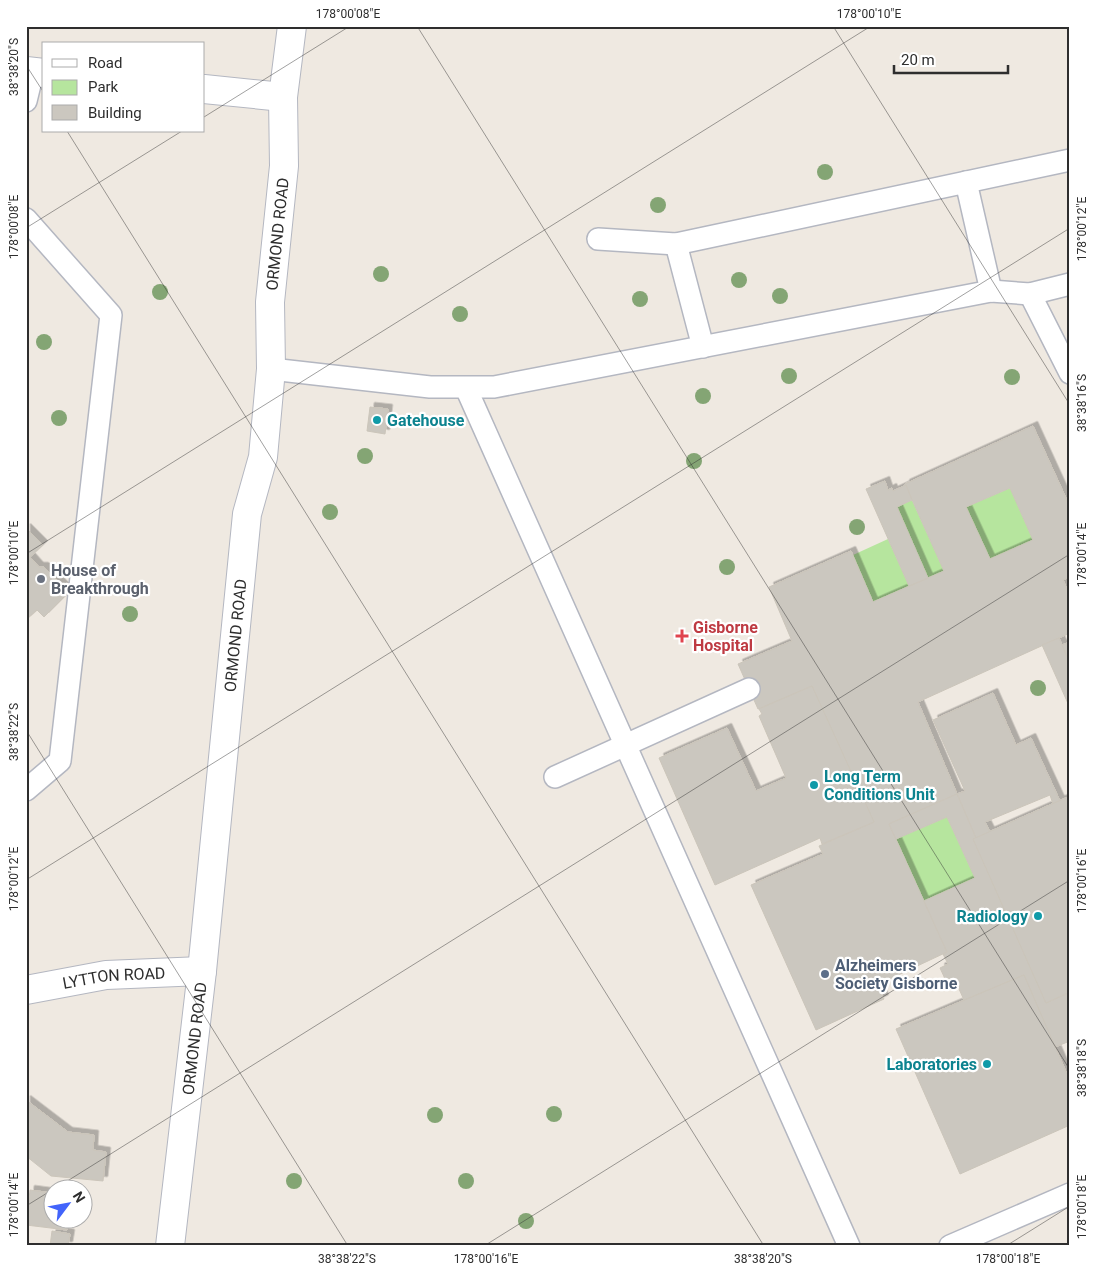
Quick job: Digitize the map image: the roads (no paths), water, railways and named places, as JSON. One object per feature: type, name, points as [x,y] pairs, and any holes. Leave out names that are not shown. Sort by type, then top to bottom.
[{"type":"main road","name":"ORMOND ROAD","points":[[170,1246],[202,971],[247,514],[263,458],[271,369],[270,302],[284,166],[283,97],[292,26]]},
{"type":"main road","points":[[205,89],[283,97]]},
{"type":"main road","name":"LYTTON ROAD","points":[[26,990],[106,975],[202,971]]},
{"type":"lane","points":[[26,102],[34,72]]},
{"type":"lane","points":[[598,239],[676,244],[1070,160]]},
{"type":"lane","points":[[966,182],[991,291]]},
{"type":"lane","points":[[26,219],[111,315],[60,761],[26,790]]},
{"type":"lane","points":[[676,244],[703,347]]},
{"type":"lane","points":[[271,369],[430,387],[466,388],[534,380],[991,291],[1030,294],[1070,284]]},
{"type":"lane","points":[[1030,294],[1070,373]]},
{"type":"lane","points":[[466,388],[849,1246]]},
{"type":"lane","points":[[555,776],[750,689]]},
{"type":"lane","points":[[950,1246],[1070,1194]]},
{"type":"place","name":"Gatehouse","points":[[377,420]]},
{"type":"place","name":"House of Breakthrough","points":[[41,579]]},
{"type":"place","name":"Gisborne Hospital","points":[[682,636]]},
{"type":"place","name":"Long Term Conditions Unit","points":[[814,785]]},
{"type":"place","name":"Radiology","points":[[1038,916]]},
{"type":"place","name":"Alzheimers Society Gisborne","points":[[825,974]]},
{"type":"place","name":"Laboratories","points":[[987,1064]]}]
